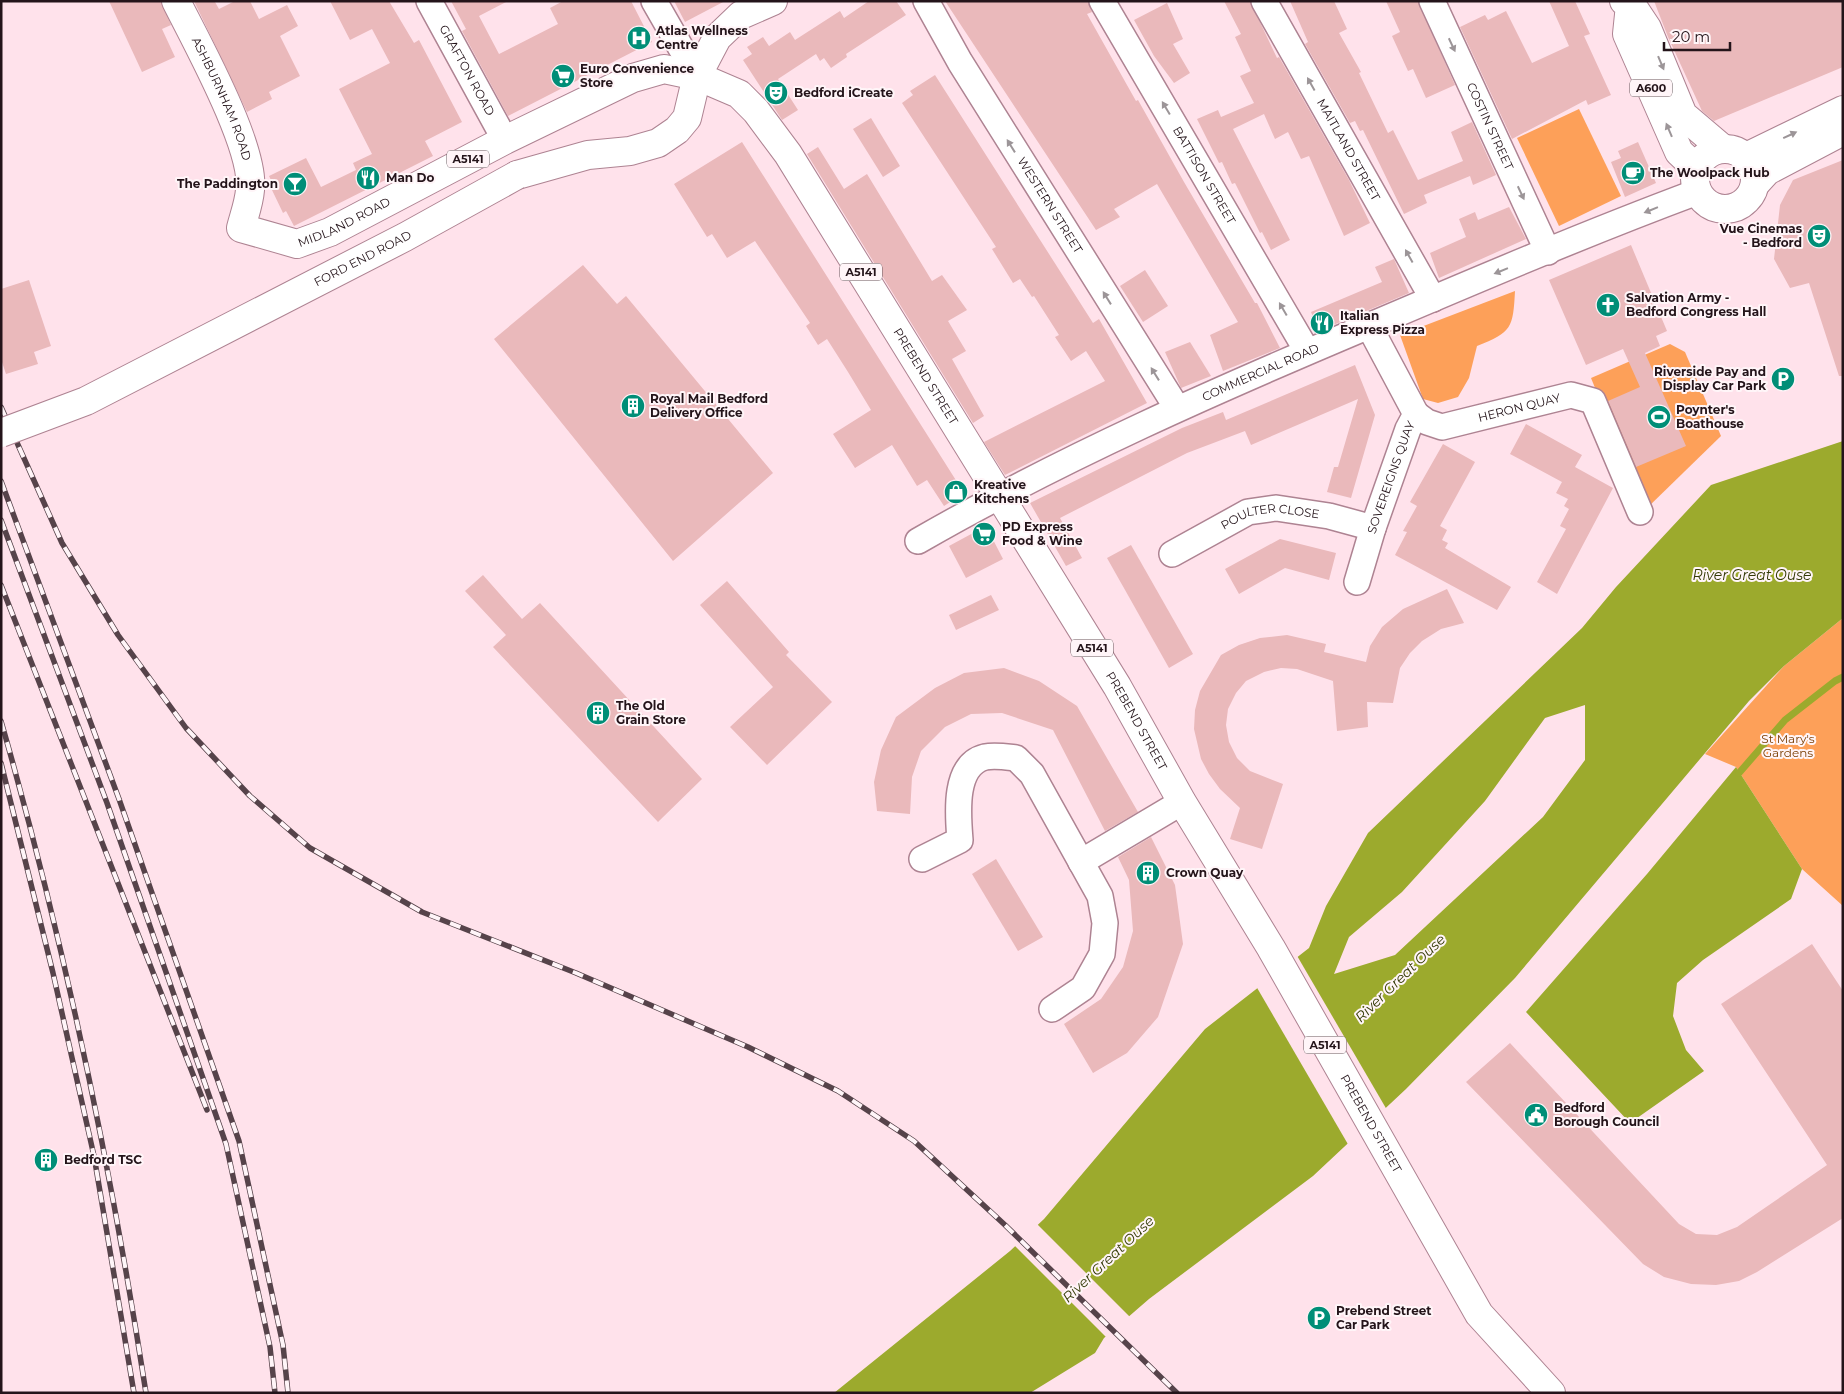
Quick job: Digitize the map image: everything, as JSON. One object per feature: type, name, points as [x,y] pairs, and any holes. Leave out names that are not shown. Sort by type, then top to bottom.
[{"type":"main road","name":"ASHBURNHAM ROAD","points":[[176,1],[237,129],[249,167],[251,189],[241,228]]},
{"type":"main road","points":[[697,76],[717,38],[741,15],[773,1]]},
{"type":"main road","name":"A600","points":[[1628,2],[1647,28],[1683,116],[1734,153]]},
{"type":"main road","name":"A600","points":[[1628,2],[1627,34],[1679,152],[1697,180]]},
{"type":"main road","name":"MIDLAND ROAD","points":[[241,228],[297,244],[330,232],[505,140],[633,78],[664,69],[697,76]]},
{"type":"main road","name":"FORD END ROAD","points":[[1,433],[86,401],[388,246],[518,176],[588,155],[630,151],[658,143],[677,130],[687,118],[697,76]]},
{"type":"main road","name":"PREBEND STREET","points":[[697,76],[739,94],[756,111],[788,154],[1000,494],[1080,630],[1117,686],[1182,802],[1271,948],[1479,1314],[1551,1393]]},
{"type":"main road","points":[[1843,110],[1734,153],[1706,155],[1697,180],[1709,205],[1726,210],[1741,206],[1752,195],[1756,183],[1767,171],[1843,131]]},
{"type":"main road","points":[[1734,153],[1754,167],[1756,183]]},
{"type":"street","name":"GRAFTON ROAD","points":[[429,1],[505,140]]},
{"type":"street","points":[[654,1],[697,76]]},
{"type":"street","name":"WESTERN STREET","points":[[926,1],[960,62],[1177,408]]},
{"type":"street","name":"MAITLAND STREET","points":[[1264,1],[1433,299]]},
{"type":"street","name":"COSTIN STREET","points":[[1432,1],[1548,252]]},
{"type":"street","name":"BATTISON STREET","points":[[1110,4],[1308,351]]},
{"type":"street","name":"COMMERCIAL ROAD","points":[[918,541],[1000,494],[1177,408],[1308,351],[1548,252],[1697,180]]},
{"type":"street","name":"SOVEREIGNS QUAY","points":[[1357,582],[1373,528],[1408,428],[1416,414],[1369,326]]},
{"type":"street","name":"HERON QUAY","points":[[1416,414],[1427,422],[1442,427],[1572,395],[1593,401],[1640,512]]},
{"type":"street","name":"POULTER CLOSE","points":[[1172,554],[1248,512],[1276,508],[1309,512],[1373,528]]},
{"type":"street","points":[[922,859],[960,840],[957,806],[965,771],[984,757],[1001,757],[1016,758],[1032,774],[1100,896],[1105,923],[1102,954],[1083,988],[1052,1009]]},
{"type":"street","points":[[1081,862],[1182,802]]},
{"type":"green space","points":[[1579,109],[1621,196],[1559,226],[1517,138]]},
{"type":"green space","points":[[1515,291],[1513,313],[1508,327],[1497,337],[1477,346],[1469,378],[1458,397],[1438,403],[1423,399],[1400,335]]},
{"type":"green space","name":"Poynter's Boathouse","points":[[1670,344],[1685,352],[1721,436],[1645,510],[1591,378]]},
{"type":"green space","name":"St Mary's Gardens","points":[[1843,618],[1843,906],[1802,869],[1736,767],[1705,754],[1784,666]]},
{"type":"water","name":"River Great Ouse","points":[[1843,441],[1843,618],[1784,666],[1749,701],[1515,978],[1406,1089],[1313,1176],[1149,1299],[1104,1338],[1095,1353],[1030,1393],[834,1393],[1010,1251],[1044,1219],[1205,1029],[1309,948],[1326,906],[1368,833],[1582,628],[1616,587],[1711,485]],"holes":[[[1585,705],[1585,760],[1543,817],[1395,955],[1334,974],[1349,937],[1402,892],[1485,801],[1545,718]]]},
{"type":"water","points":[[1736,767],[1802,869],[1791,899],[1703,960],[1677,983],[1673,1016],[1686,1050],[1704,1071],[1630,1123],[1526,1012],[1647,874]]},
{"type":"pier","points":[[1296,954],[1387,1110],[1349,1146],[1256,986]]},
{"type":"pier","points":[[1036,1223],[1131,1318],[1108,1339],[1013,1244]]},
{"type":"building","points":[[109,1],[161,1],[171,25],[162,29],[175,57],[142,72]]},
{"type":"building","points":[[194,1],[217,1],[215,2],[219,9],[235,1],[250,1],[259,19],[287,5],[298,26],[280,36],[300,76],[269,92],[272,99],[247,112]]},
{"type":"building","points":[[330,1],[389,1],[414,43],[419,40],[462,122],[425,141],[433,156],[294,226],[286,211],[283,213],[272,190],[275,188],[269,176],[306,158],[321,187],[356,170],[353,163],[372,154],[339,89],[390,63],[372,29],[350,40]]},
{"type":"building","points":[[451,1],[508,1],[479,16],[499,54],[558,24],[550,8],[563,1],[631,1],[652,42],[508,116],[462,31],[466,29]]},
{"type":"building","points":[[674,1],[725,1],[685,22]]},
{"type":"building","points":[[869,1],[896,1],[906,15],[846,54],[847,57],[831,68],[824,58],[820,61],[816,54],[778,79],[798,110],[782,120],[743,60],[752,54],[747,47],[763,37],[769,46],[790,32],[795,40],[840,11],[844,18]]},
{"type":"building","points":[[945,1],[1088,1],[1092,12],[1087,14],[1136,101],[1138,100],[1184,182],[1255,303],[1257,303],[1280,348],[1223,371],[1210,335],[1238,322],[1157,184],[1114,209],[1120,217],[1096,230]]},
{"type":"building","points":[[1224,1],[1250,1],[1277,58],[1279,57],[1349,180],[1370,223],[1344,236],[1309,156],[1301,159],[1288,132],[1275,139],[1264,114],[1233,129],[1290,240],[1271,250],[1262,232],[1260,233],[1235,183],[1232,184],[1222,162],[1219,163],[1197,119],[1218,110],[1221,117],[1254,103],[1240,76],[1251,71],[1235,37],[1241,34]]},
{"type":"building","points":[[1290,1],[1334,1],[1347,29],[1339,33],[1361,72],[1359,73],[1388,133],[1393,130],[1418,180],[1463,161],[1451,132],[1472,122],[1496,175],[1473,185],[1470,176],[1424,195],[1427,203],[1404,214],[1363,130],[1360,131],[1355,121],[1350,123],[1305,44],[1308,42]]},
{"type":"building","points":[[1386,1],[1418,1],[1455,85],[1426,98],[1413,69],[1408,71],[1392,36],[1400,32]]},
{"type":"building","points":[[1549,1],[1575,1],[1590,34],[1584,36],[1611,95],[1588,105],[1586,100],[1512,139],[1460,27],[1485,15],[1488,20],[1506,11],[1532,63],[1569,46]]},
{"type":"building","points":[[1654,1],[1843,1],[1843,67],[1714,121],[1702,111],[1668,37]]},
{"type":"building","points":[[1167,3],[1183,39],[1173,44],[1190,73],[1174,83],[1154,56],[1134,20]]},
{"type":"building","points":[[935,75],[1093,323],[1099,319],[1147,403],[1005,475],[984,442],[1105,381],[1086,351],[1071,361],[1055,337],[1059,335],[1034,296],[1032,297],[1020,279],[1013,283],[992,249],[996,247],[902,103],[913,95],[910,91]]},
{"type":"building","points":[[871,118],[900,166],[883,177],[853,129]]},
{"type":"building","points":[[742,142],[964,493],[944,506],[927,480],[917,486],[892,445],[855,468],[833,434],[871,410],[827,339],[818,345],[806,326],[810,323],[755,241],[727,258],[712,234],[707,237],[674,184]]},
{"type":"building","name":"The Woolpack Hub","points":[[1638,142],[1656,183],[1625,197],[1611,162],[1621,158],[1618,151]]},
{"type":"building","points":[[818,147],[844,189],[867,174],[932,281],[942,275],[967,310],[948,321],[966,351],[952,359],[984,416],[973,423],[807,154]]},
{"type":"building","points":[[1843,160],[1843,376],[1839,376],[1809,283],[1790,288],[1774,259],[1780,205],[1793,180]]},
{"type":"building","points":[[1509,207],[1526,239],[1439,278],[1430,253],[1466,237],[1459,219],[1475,212],[1478,220]]},
{"type":"building","name":"Salvation Army - Bedford Congress Hall","points":[[1631,245],[1667,331],[1656,336],[1660,346],[1645,353],[1686,446],[1636,467],[1608,401],[1640,387],[1623,349],[1586,365],[1549,280]]},
{"type":"building","points":[[1394,259],[1409,293],[1319,331],[1311,312],[1382,282],[1375,267]]},
{"type":"building","name":"Royal Mail Bedford Delivery Office","points":[[583,265],[617,304],[626,296],[773,473],[673,561],[494,339]]},
{"type":"building","points":[[1145,270],[1168,306],[1143,322],[1120,286]]},
{"type":"building","points":[[29,280],[51,346],[34,352],[38,364],[6,374],[1,359],[1,289]]},
{"type":"building","points":[[1190,342],[1211,376],[1181,388],[1165,352]]},
{"type":"building","points":[[1355,365],[1375,415],[1351,498],[1327,492],[1334,467],[1338,467],[1358,399],[1251,445],[1245,431],[1187,453],[1060,518],[1082,558],[1066,566],[1030,503],[1182,428],[1223,412],[1226,420]]},
{"type":"building","points":[[1526,424],[1582,455],[1575,467],[1613,488],[1557,594],[1537,582],[1566,529],[1560,526],[1569,509],[1564,506],[1568,499],[1556,493],[1562,482],[1510,454]]},
{"type":"building","points":[[1443,444],[1475,462],[1440,526],[1447,530],[1442,540],[1448,543],[1445,548],[1511,587],[1497,610],[1395,555],[1407,532],[1403,531],[1417,506],[1410,502]]},
{"type":"building","points":[[986,526],[1003,559],[966,578],[949,546]]},
{"type":"building","points":[[1280,539],[1336,553],[1329,580],[1285,568],[1239,594],[1225,569]]},
{"type":"building","points":[[1131,545],[1193,654],[1169,668],[1107,558]]},
{"type":"building","name":"The Old Grain Store","points":[[483,575],[522,619],[540,603],[702,779],[658,822],[493,647],[506,635],[465,591]]},
{"type":"building","points":[[727,581],[789,652],[786,655],[832,702],[767,765],[730,727],[773,687],[700,605]]},
{"type":"building","points":[[1447,589],[1464,623],[1441,629],[1422,641],[1410,653],[1400,668],[1393,703],[1367,702],[1368,727],[1337,731],[1333,681],[1297,669],[1281,668],[1264,672],[1246,681],[1236,693],[1228,709],[1226,725],[1229,742],[1237,758],[1250,771],[1283,784],[1262,849],[1230,839],[1240,808],[1220,789],[1209,774],[1201,759],[1194,729],[1195,710],[1200,691],[1221,655],[1239,645],[1260,638],[1287,635],[1326,644],[1324,652],[1366,662],[1370,646],[1382,627],[1403,609]]},
{"type":"building","points":[[991,595],[999,610],[956,630],[949,615]]},
{"type":"building","points":[[1004,668],[1039,681],[1077,706],[1138,812],[1105,831],[1053,730],[1002,713],[971,714],[945,727],[921,751],[912,777],[910,814],[877,811],[874,782],[881,750],[896,717],[935,688],[964,673]]},
{"type":"building","points":[[1151,837],[1175,885],[1183,944],[1158,1017],[1127,1053],[1093,1073],[1064,1024],[1101,999],[1123,967],[1133,931],[1129,880],[1118,857]]},
{"type":"building","points":[[996,859],[1043,937],[1018,951],[972,874]]},
{"type":"building","name":"Bedford Borough Council","points":[[1812,944],[1843,991],[1843,1218],[1757,1272],[1739,1281],[1716,1285],[1691,1284],[1664,1277],[1643,1264],[1466,1082],[1510,1043],[1679,1224],[1696,1234],[1717,1235],[1737,1227],[1827,1165],[1721,1004]]},
{"type":"waterway","points":[[1739,773],[1785,720],[1835,681],[1843,677]]},
{"type":"railway","points":[[1,407],[62,543],[118,635],[186,728],[250,796],[310,848],[422,912],[576,973],[748,1047],[838,1091],[914,1141],[1005,1225],[1177,1393]]},
{"type":"railway","points":[[1,481],[119,799],[239,1141],[283,1345],[288,1393]]},
{"type":"railway","points":[[1,520],[107,803],[226,1144],[270,1347],[275,1393]]},
{"type":"railway","points":[[1,585],[207,1110]]},
{"type":"railway","points":[[1,721],[45,887],[84,1055],[117,1224],[146,1393]]},
{"type":"railway","points":[[1,763],[53,973],[94,1156],[134,1393]]},
{"type":"place","name":"Atlas Wellness Centre","points":[[639,38]]},
{"type":"place","name":"Euro Convenience Store","points":[[563,76]]},
{"type":"place","name":"Bedford iCreate","points":[[776,93]]},
{"type":"place","name":"The Woolpack Hub","points":[[1633,173]]},
{"type":"place","name":"Man Do","points":[[368,178]]},
{"type":"place","name":"The Paddington","points":[[295,184]]},
{"type":"place","name":"Vue Cinemas - Bedford","points":[[1819,236]]},
{"type":"place","name":"Salvation Army - Bedford Congress Hall","points":[[1608,305]]},
{"type":"place","name":"Italian Express Pizza","points":[[1322,323]]},
{"type":"place","name":"Riverside Pay and Display Car Park","points":[[1783,379]]},
{"type":"place","name":"Royal Mail Bedford Delivery Office","points":[[633,406]]},
{"type":"place","name":"Poynter's Boathouse","points":[[1659,417]]},
{"type":"place","name":"Kreative Kitchens","points":[[956,492]]},
{"type":"place","name":"PD Express Food & Wine","points":[[984,534]]},
{"type":"place","name":"The Old Grain Store","points":[[598,713]]},
{"type":"place","name":"Crown Quay","points":[[1148,873]]},
{"type":"place","name":"Bedford Borough Council","points":[[1536,1115]]},
{"type":"place","name":"Bedford TSC","points":[[46,1160]]},
{"type":"place","name":"Prebend Street Car Park","points":[[1319,1318]]}]
